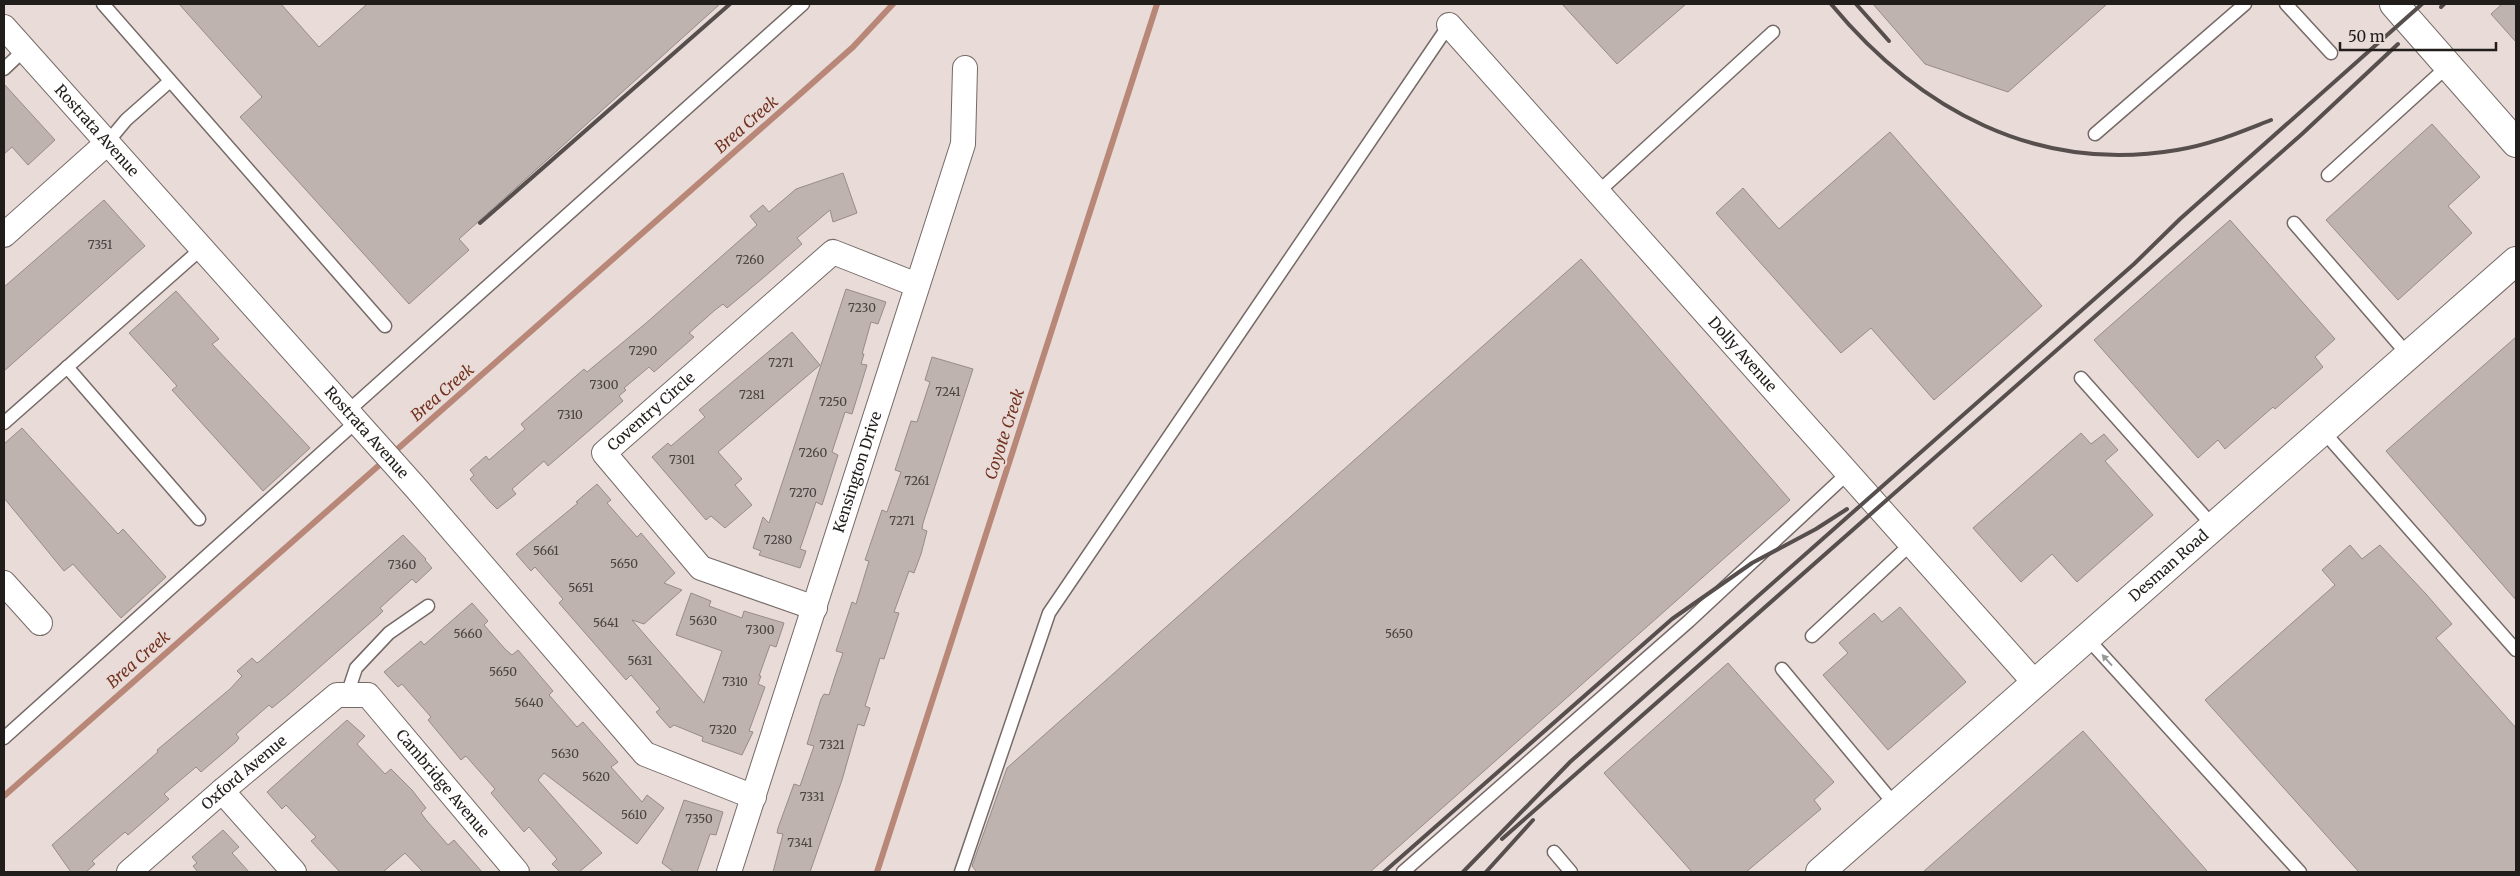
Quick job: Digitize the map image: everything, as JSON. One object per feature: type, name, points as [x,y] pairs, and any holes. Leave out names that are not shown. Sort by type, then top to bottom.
[{"type":"street","points":[[2394,4],[2516,143]]},
{"type":"street","name":"Dolly Avenue","points":[[1449,26],[1849,472],[2035,683]]},
{"type":"street","name":"Rostrata Avenue","points":[[4,27],[106,144],[355,418],[645,754],[754,797]]},
{"type":"street","name":"Kensington Drive","points":[[729,872],[815,608],[916,285],[963,144],[965,68]]},
{"type":"street","points":[[4,234],[106,144]]},
{"type":"street","name":"Coventry Circle","points":[[815,608],[701,568],[604,453],[833,252],[916,285]]},
{"type":"street","name":"Desman Road","points":[[1820,872],[2516,261]]},
{"type":"street","points":[[4,583],[40,623]]},
{"type":"street","name":"Oxford Avenue","points":[[129,872],[222,791],[338,695],[358,695]]},
{"type":"street","name":"Cambridge Avenue","points":[[358,695],[516,872]]},
{"type":"street","points":[[222,791],[294,872]]},
{"type":"lane","points":[[103,4],[385,326]]},
{"type":"lane","points":[[4,738],[355,418],[803,4]]},
{"type":"lane","points":[[2095,134],[2245,4]]},
{"type":"lane","points":[[2286,4],[2331,53]]},
{"type":"lane","points":[[961,872],[1049,613],[1449,26]]},
{"type":"lane","points":[[1598,192],[1773,32]]},
{"type":"lane","points":[[4,69],[24,50]]},
{"type":"lane","points":[[2328,175],[2449,65]]},
{"type":"lane","points":[[106,144],[126,120],[170,81]]},
{"type":"lane","points":[[2294,223],[2408,356]]},
{"type":"lane","points":[[4,423],[201,249]]},
{"type":"lane","points":[[67,368],[199,519]]},
{"type":"lane","points":[[2081,378],[2214,527]]},
{"type":"lane","points":[[2323,431],[2516,650]]},
{"type":"lane","points":[[1404,872],[1689,621],[1849,472]]},
{"type":"lane","points":[[1812,636],[1912,543]]},
{"type":"lane","points":[[358,695],[356,668],[389,633],[428,606]]},
{"type":"lane","points":[[2087,638],[2300,872]]},
{"type":"lane","points":[[1782,669],[1896,806]]},
{"type":"lane","points":[[1554,852],[1571,872]]},
{"type":"building","points":[[179,4],[281,4],[319,47],[367,4],[720,4],[459,239],[469,250],[409,304],[240,117],[262,97]]},
{"type":"building","points":[[1562,4],[1686,4],[1617,64]]},
{"type":"building","points":[[1873,4],[2107,4],[2008,92],[1925,64]]},
{"type":"building","points":[[2502,4],[2516,4],[2516,42],[2491,14]]},
{"type":"building","points":[[4,84],[55,140],[28,165],[12,147],[4,154]]},
{"type":"building","points":[[2432,124],[2480,177],[2448,206],[2472,233],[2398,300],[2326,220]]},
{"type":"building","points":[[1890,132],[2042,306],[1934,400],[1871,328],[1841,353],[1716,213],[1743,188],[1779,229]]},
{"type":"building","points":[[843,173],[857,213],[833,222],[830,210],[797,238],[802,244],[727,308],[723,304],[715,310],[689,333],[694,337],[654,372],[649,367],[624,388],[626,390],[619,396],[623,401],[548,466],[544,461],[512,489],[516,494],[497,509],[490,502],[470,479],[474,475],[470,470],[486,456],[489,460],[525,429],[521,424],[584,369],[587,372],[645,324],[757,225],[750,216],[763,205],[769,212],[796,189]]},
{"type":"building","points":[[104,200],[145,246],[4,371],[4,287]]},
{"type":"building","points":[[2230,220],[2335,339],[2315,357],[2323,367],[2275,409],[2273,407],[2225,449],[2218,440],[2198,458],[2094,340]]},
{"type":"building","points":[[1581,259],[1790,500],[1370,872],[977,872],[972,866],[1007,768]]},
{"type":"building","points":[[846,289],[886,302],[878,324],[871,322],[861,364],[867,365],[852,414],[845,412],[832,452],[838,455],[822,505],[816,502],[800,549],[806,551],[800,568],[759,555],[761,551],[753,548],[763,517],[769,523]]},
{"type":"building","points":[[176,291],[219,339],[212,344],[310,448],[263,491],[172,390],[177,386],[129,333]]},
{"type":"building","points":[[792,332],[820,365],[718,452],[742,479],[735,485],[752,505],[725,528],[711,516],[706,520],[652,457],[668,443],[671,446],[705,417],[699,410]]},
{"type":"building","points":[[2516,337],[2516,600],[2386,451]]},
{"type":"building","points":[[932,357],[973,369],[923,523],[922,529],[927,531],[921,554],[914,573],[909,571],[894,612],[899,613],[884,659],[880,658],[865,706],[870,708],[864,726],[858,724],[842,780],[810,872],[773,872],[783,834],[777,833],[778,828],[794,784],[800,786],[814,746],[807,744],[821,699],[824,694],[829,695],[843,653],[836,651],[852,602],[856,604],[869,561],[865,560],[882,510],[887,512],[901,472],[895,470],[911,421],[917,422],[930,382],[925,380]]},
{"type":"building","points":[[22,428],[118,534],[123,529],[166,577],[121,618],[73,564],[64,571],[4,498],[4,444]]},
{"type":"building","points":[[2081,433],[2091,444],[2104,434],[2118,450],[2105,461],[2153,515],[2077,582],[2052,554],[2021,582],[1973,528]]},
{"type":"building","points":[[597,484],[611,500],[607,503],[637,537],[641,533],[675,573],[664,583],[682,590],[644,624],[632,620],[704,703],[722,651],[676,635],[691,593],[711,601],[709,606],[742,618],[744,611],[784,623],[776,647],[770,645],[759,676],[761,676],[758,684],[765,687],[749,731],[753,732],[742,755],[702,741],[703,737],[674,725],[670,728],[656,712],[660,709],[631,675],[626,680],[559,603],[563,599],[535,567],[531,571],[516,554],[578,503],[576,502]]},
{"type":"building","points":[[403,535],[432,568],[416,583],[412,579],[380,608],[383,611],[379,615],[289,694],[272,708],[269,705],[236,734],[239,738],[236,742],[201,772],[196,767],[164,794],[169,799],[128,835],[125,832],[92,861],[95,864],[86,872],[71,872],[52,845],[158,752],[157,750],[230,689],[242,676],[237,671],[252,658],[257,663],[260,661]]},
{"type":"building","points":[[2350,545],[2362,559],[2380,545],[2426,594],[2452,624],[2436,638],[2516,728],[2516,872],[2359,872],[2205,700],[2335,585],[2322,570]]},
{"type":"building","points":[[472,603],[488,621],[484,625],[505,649],[512,655],[518,650],[553,691],[549,695],[577,727],[583,722],[618,762],[611,767],[642,802],[647,795],[664,808],[637,844],[544,773],[538,780],[602,853],[579,872],[560,872],[552,864],[557,859],[529,827],[524,832],[491,793],[495,789],[466,756],[461,760],[428,720],[431,717],[402,684],[398,687],[384,672],[421,641],[424,645]]},
{"type":"building","points":[[1900,607],[1966,682],[1888,750],[1823,675],[1848,653],[1839,643],[1874,613],[1882,622]]},
{"type":"building","points":[[1728,663],[1834,782],[1814,800],[1821,809],[1746,872],[1692,872],[1604,773]]},
{"type":"building","points":[[347,720],[365,736],[357,744],[385,774],[391,769],[412,790],[426,808],[421,813],[427,821],[448,845],[454,840],[482,872],[423,872],[405,853],[383,872],[340,872],[311,841],[316,837],[286,805],[282,809],[267,792]]},
{"type":"building","points":[[2083,731],[2208,872],[1923,872]]},
{"type":"building","points":[[684,800],[723,812],[716,835],[710,834],[697,872],[674,872],[662,863]]},
{"type":"building","points":[[223,830],[239,847],[232,853],[249,872],[198,872],[193,866],[197,863],[192,857]]},
{"type":"waterway","name":"Brea Creek","points":[[4,796],[853,47],[893,4]]},
{"type":"waterway","name":"Coyote Creek","points":[[877,872],[1157,4]]},
{"type":"railway","points":[[480,223],[730,4]]},
{"type":"railway","points":[[1831,4],[1865,42],[1902,75],[1942,103],[1985,126],[2029,142],[2076,152],[2126,155],[2177,150],[2201,145],[2271,120]]},
{"type":"railway","points":[[1856,4],[1889,41]]},
{"type":"railway","points":[[1463,872],[1570,762],[2134,264],[2180,219],[2422,4]]},
{"type":"railway","points":[[2441,7],[2444,4]]},
{"type":"railway","points":[[1502,839],[2302,134],[2398,44]]},
{"type":"railway","points":[[1384,872],[1672,619],[1752,563],[1816,529],[1847,509]]},
{"type":"railway","points":[[1486,872],[1533,820]]}]
